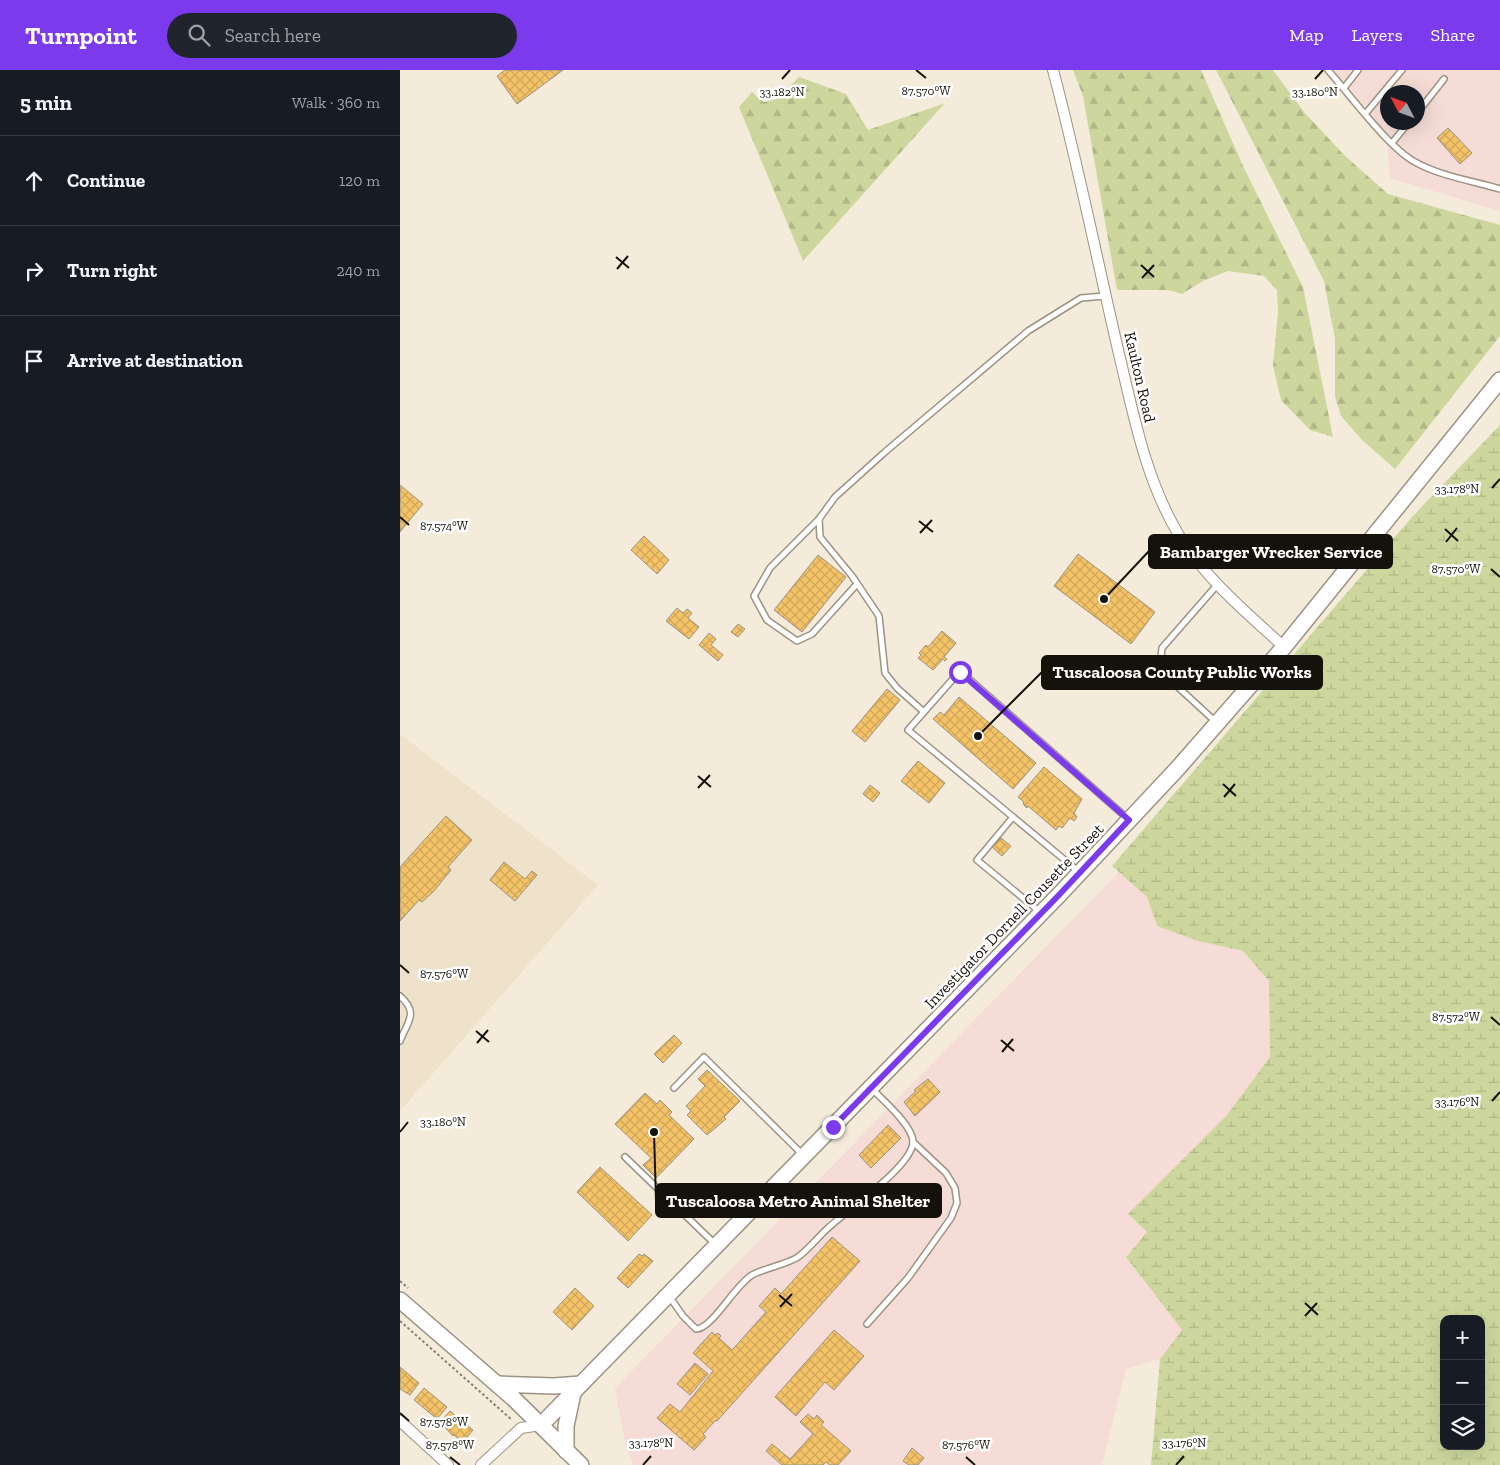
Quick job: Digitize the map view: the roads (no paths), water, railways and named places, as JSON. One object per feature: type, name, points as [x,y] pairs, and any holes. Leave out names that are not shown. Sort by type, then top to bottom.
[{"type":"main road","name":"Investigator Dornell Cousette Street","points":[[541,1424],[872,1088],[1042,913],[1129,820],[1284,647],[1500,380]]},
{"type":"main road","points":[[400,1300],[541,1424],[581,1465]]},
{"type":"main road","points":[[497,1384],[577,1388],[566,1426],[566,1451]]},
{"type":"street","name":"Kaulton Road","points":[[1053,70],[1137,429],[1160,498],[1181,538],[1218,584],[1284,647]]},
{"type":"street","points":[[400,1421],[448,1465]]},
{"type":"street","points":[[481,1465],[521,1428],[541,1424]]},
{"type":"lane","points":[[1328,70],[1392,143],[1412,160],[1426,168],[1500,189]]},
{"type":"lane","points":[[1344,88],[1358,70]]},
{"type":"lane","points":[[1366,113],[1402,70]]},
{"type":"lane","points":[[1425,103],[1444,79]]},
{"type":"lane","points":[[1392,143],[1403,130]]},
{"type":"lane","points":[[857,584],[812,634],[797,641],[767,620],[754,596],[770,568],[818,519],[835,497],[885,452],[1028,331],[1081,298],[1105,296]]},
{"type":"lane","points":[[818,519],[820,537],[857,584],[879,616],[885,673],[896,688],[924,712]]},
{"type":"lane","points":[[1217,723],[1167,677],[1160,665],[1162,648],[1218,584]]},
{"type":"lane","points":[[1080,873],[908,730],[960,672],[1129,820]]},
{"type":"lane","points":[[1013,817],[977,860],[1042,913]]},
{"type":"lane","points":[[400,996],[410,1005],[412,1013],[400,1041]]},
{"type":"lane","points":[[674,1088],[704,1057],[804,1156]]},
{"type":"lane","points":[[867,1324],[908,1278],[951,1218],[957,1203],[955,1188],[946,1173],[913,1142],[909,1129],[872,1088]]},
{"type":"lane","points":[[669,1295],[683,1316],[696,1329],[705,1326],[750,1276],[797,1258],[828,1227],[886,1180],[907,1156],[913,1142]]},
{"type":"lane","points":[[625,1157],[717,1246]]},
{"type":"place","name":"Bambarger Wrecker Service","points":[[1104,599]]},
{"type":"place","name":"Tuscaloosa County Public Works","points":[[978,736]]},
{"type":"place","name":"Tuscaloosa Metro Animal Shelter","points":[[654,1132]]}]
